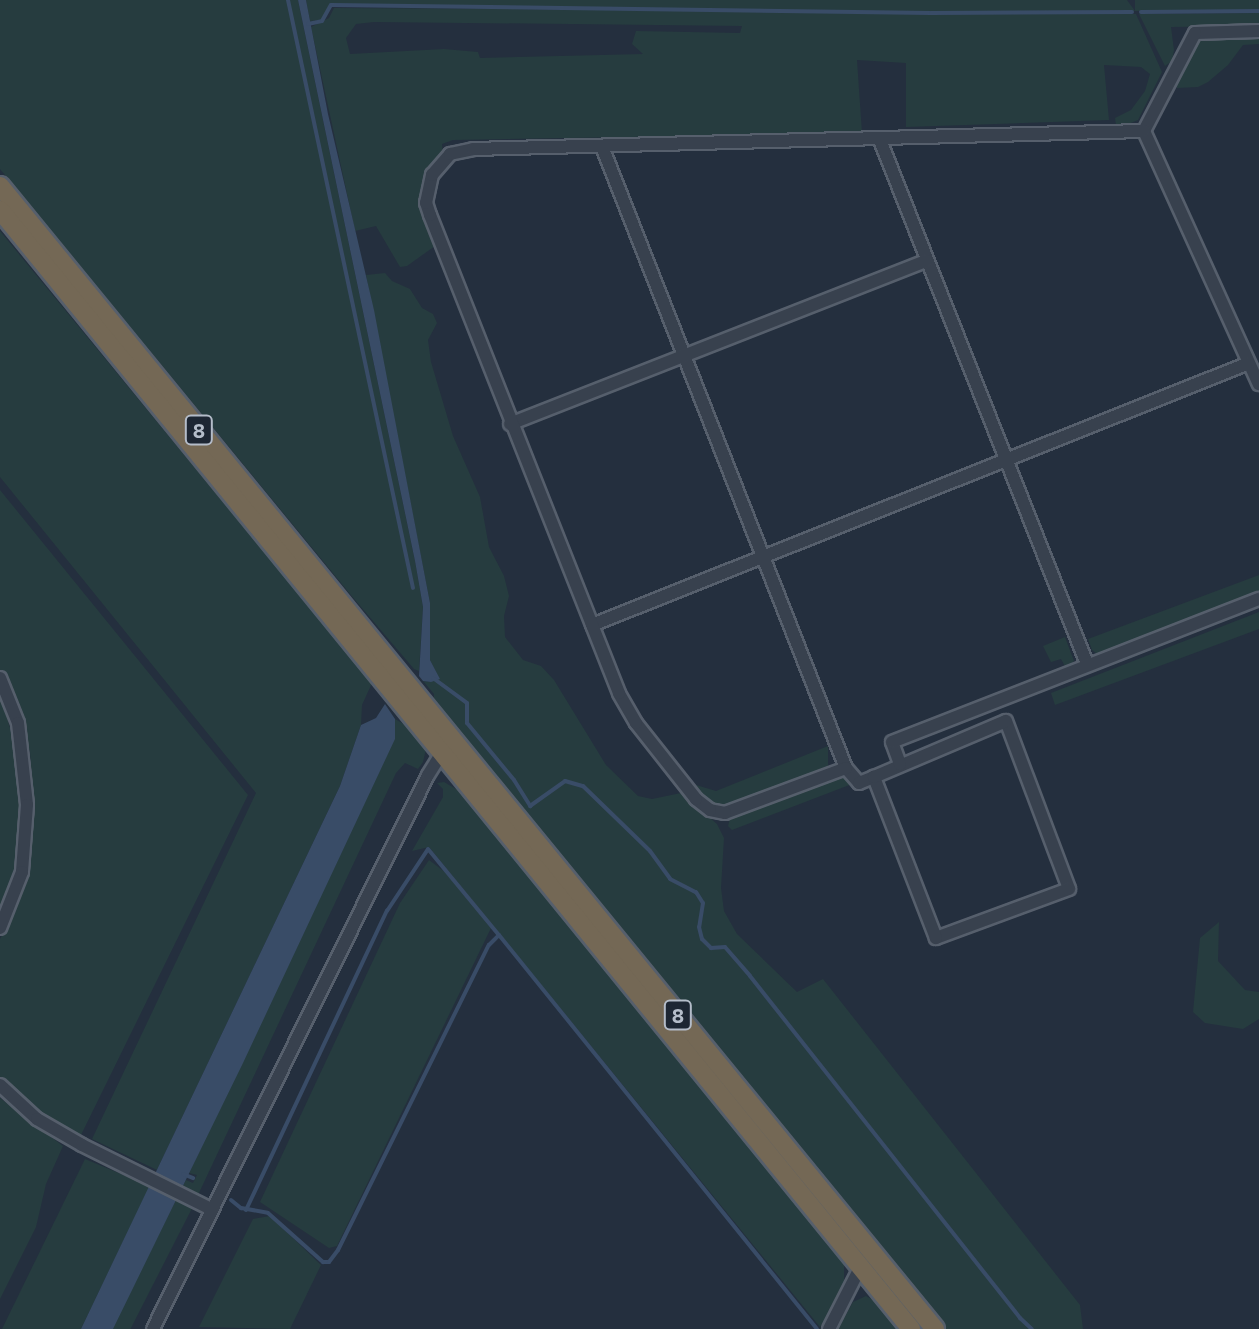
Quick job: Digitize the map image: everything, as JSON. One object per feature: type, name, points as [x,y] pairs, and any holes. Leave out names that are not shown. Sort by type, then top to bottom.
[{"type":"highway","name":"8","points":[[0,186],[415,707],[935,1329]]},
{"type":"highway","name":"8","points":[[0,210],[393,680]]},
{"type":"highway","name":"8","points":[[415,707],[442,753],[911,1329]]},
{"type":"street","points":[[1144,131],[1195,33],[1259,31]]},
{"type":"street","points":[[846,768],[725,813],[710,810],[696,799],[636,723],[619,693],[510,424],[430,215],[426,203],[432,175],[450,154],[473,149],[603,149],[1144,131]]},
{"type":"street","points":[[1144,131],[1259,384]]},
{"type":"street","points":[[880,140],[1087,664]]},
{"type":"street","points":[[603,149],[846,768],[859,783],[1006,721],[1069,889],[936,938],[874,777]]},
{"type":"street","points":[[510,424],[684,359],[926,261]]},
{"type":"street","points":[[592,625],[1249,363]]},
{"type":"street","points":[[900,764],[892,742],[1259,599]]},
{"type":"street","points":[[0,678],[18,723],[27,805],[22,872],[0,928]]},
{"type":"street","points":[[153,1329],[428,775],[442,753]]},
{"type":"street","points":[[0,1085],[37,1119],[211,1209]]},
{"type":"street","points":[[829,1329],[860,1268]]},
{"type":"green space","points":[[0,0],[298,0],[415,561],[423,607],[419,671],[355,600],[0,169]]},
{"type":"green space","points":[[306,0],[1127,0],[1135,11],[959,12],[1136,14],[1162,72],[1138,120],[1126,125],[1116,125],[1115,118],[1131,110],[1145,91],[1150,74],[1141,67],[1104,65],[1109,120],[906,127],[906,63],[857,60],[862,133],[453,140],[442,144],[443,154],[421,187],[420,206],[435,246],[407,266],[400,267],[376,226],[355,231],[311,27],[329,18],[334,8],[872,11],[330,4],[321,20],[310,21]],"holes":[[[356,24],[742,26],[740,33],[636,31],[632,44],[643,54],[480,58],[478,52],[444,49],[350,54],[346,38]]]},
{"type":"green space","points":[[1135,0],[1259,0],[1259,11],[1135,11]]},
{"type":"green space","points":[[1259,13],[1259,26],[1171,27],[1174,50],[1172,61],[1165,66],[1139,14]]},
{"type":"green space","points":[[1259,36],[1259,44],[1243,45],[1228,65],[1208,82],[1198,87],[1177,88],[1175,82],[1189,51],[1200,41]]},
{"type":"green space","points":[[0,231],[372,683],[362,705],[361,725],[340,786],[157,1170],[92,1139],[256,793],[0,477]]},
{"type":"green space","points":[[385,273],[392,281],[410,289],[422,308],[433,314],[437,323],[428,340],[431,362],[453,436],[480,497],[489,547],[504,576],[509,596],[504,616],[505,637],[523,660],[541,666],[554,680],[606,765],[638,796],[652,799],[681,793],[717,824],[724,838],[721,888],[724,911],[737,934],[797,992],[823,979],[1080,1305],[1083,1329],[945,1329],[434,700],[434,694],[423,681],[431,682],[437,674],[430,660],[430,603],[366,275]]},
{"type":"green space","points":[[0,490],[248,795],[81,1135],[42,1114],[0,1078],[0,939],[17,906],[27,871],[33,801],[30,752],[9,686],[0,670]]},
{"type":"green space","points":[[1259,575],[1259,593],[1100,656],[1092,650],[1088,639]]},
{"type":"green space","points":[[1259,612],[1259,629],[1055,705],[1051,693]]},
{"type":"green space","points":[[1065,637],[1074,661],[1066,668],[1061,659],[1051,662],[1043,646]]},
{"type":"green space","points":[[0,692],[17,753],[21,794],[16,870],[0,916]]},
{"type":"green space","points":[[395,719],[407,726],[426,749],[423,762],[418,769],[405,763],[396,773],[198,1195],[182,1187],[186,1180],[193,1183],[197,1175],[189,1173],[394,739]]},
{"type":"green space","points":[[828,746],[828,766],[733,804],[718,806],[707,801],[696,785],[716,791]]},
{"type":"green space","points":[[844,773],[852,784],[732,830],[728,826],[730,818]]},
{"type":"green space","points":[[444,782],[463,793],[844,1261],[844,1289],[820,1327],[429,847],[412,851],[443,797],[443,789],[437,783]]},
{"type":"green space","points":[[429,860],[445,872],[491,928],[337,1246],[329,1248],[260,1202],[400,903]]},
{"type":"green space","points":[[1219,922],[1218,961],[1245,990],[1259,992],[1259,1019],[1243,1029],[1205,1023],[1193,1012],[1200,938]]},
{"type":"green space","points":[[0,1098],[63,1146],[46,1184],[36,1227],[0,1299]]},
{"type":"green space","points":[[85,1159],[150,1186],[81,1329],[2,1329]]},
{"type":"green space","points":[[176,1200],[192,1208],[130,1329],[111,1328]]},
{"type":"green space","points":[[270,1216],[321,1265],[290,1329],[199,1327],[253,1219]]},
{"type":"green space","points":[[866,1296],[877,1302],[898,1329],[838,1329],[853,1302]]},
{"type":"water","points":[[298,0],[306,0],[328,114],[374,310],[430,603],[430,660],[440,679],[431,682],[423,681],[419,676],[423,607],[415,561]]},
{"type":"water","points":[[385,704],[395,719],[395,739],[243,1063],[113,1329],[81,1329],[340,786],[361,725],[376,718]]},
{"type":"waterway","points":[[288,0],[413,588]]},
{"type":"waterway","points":[[308,24],[322,21],[331,5],[931,13],[1132,12]]},
{"type":"waterway","points":[[1141,12],[1259,11]]},
{"type":"waterway","points":[[433,678],[467,703],[467,723],[514,780],[530,806],[565,781],[583,786],[650,851],[670,879],[696,892],[703,903],[699,927],[702,939],[711,948],[725,947],[750,976],[1020,1318],[1032,1329]]},
{"type":"waterway","points":[[246,1210],[387,911],[428,849],[499,935]]},
{"type":"waterway","points":[[231,1200],[241,1208],[268,1213],[323,1262],[329,1262],[338,1250],[489,945],[499,935],[817,1329]]},
{"type":"waterway","points":[[183,1174],[193,1178]]}]
